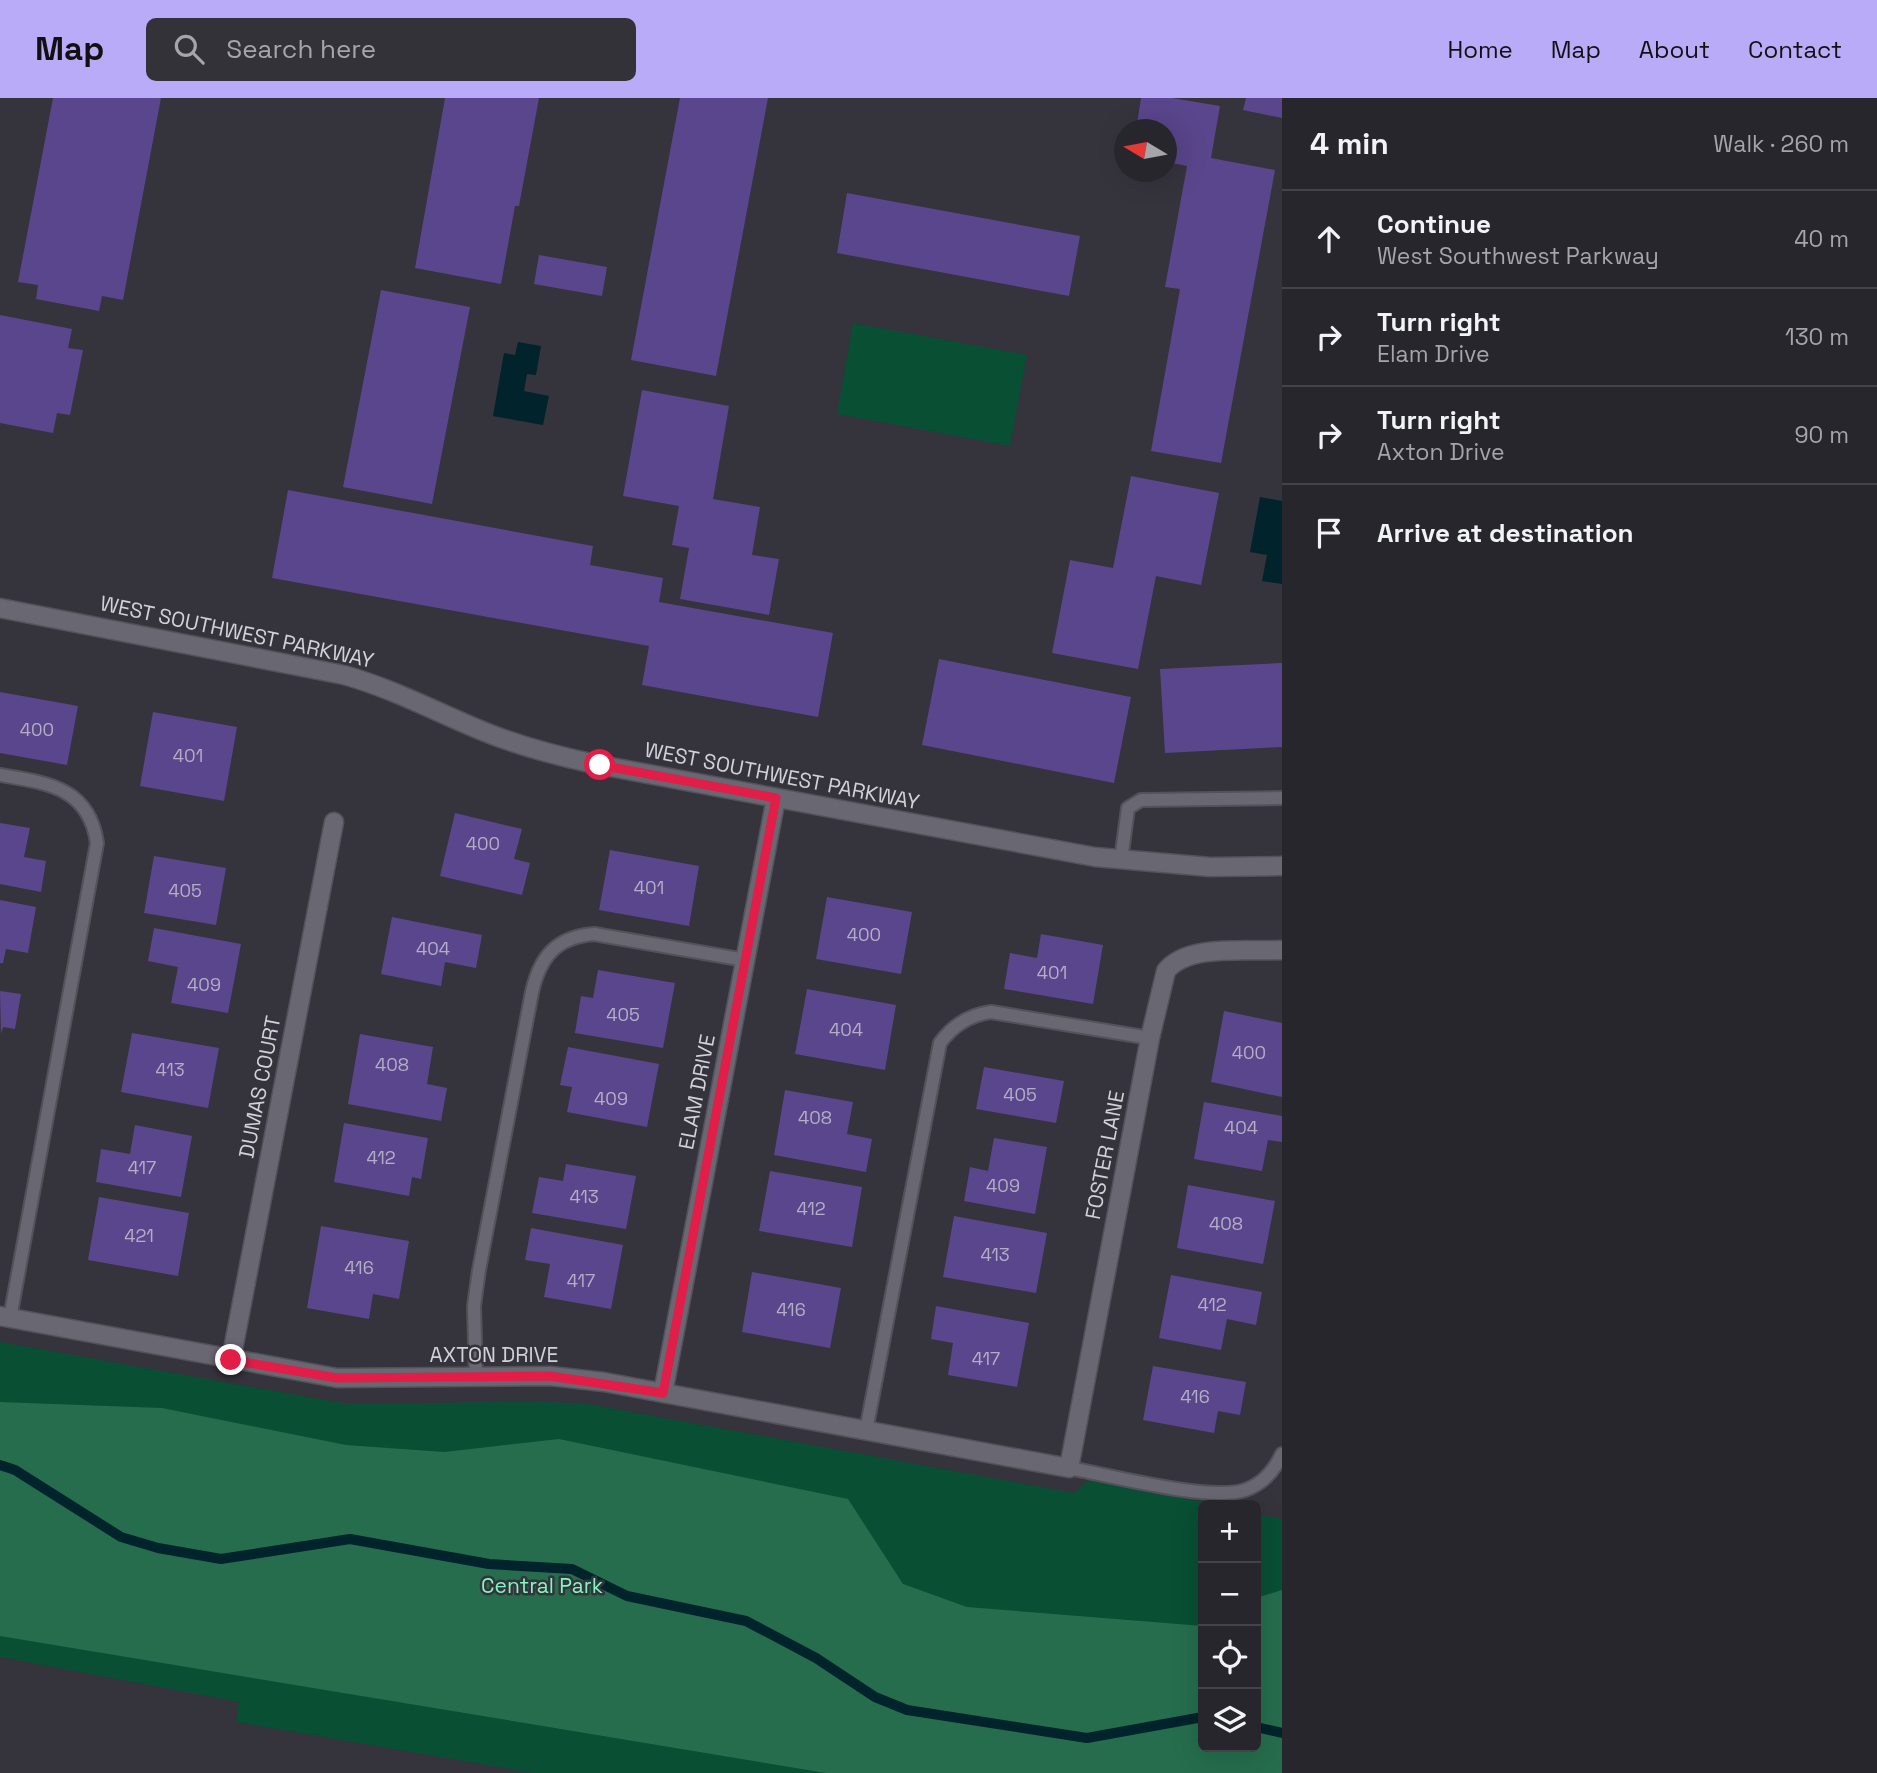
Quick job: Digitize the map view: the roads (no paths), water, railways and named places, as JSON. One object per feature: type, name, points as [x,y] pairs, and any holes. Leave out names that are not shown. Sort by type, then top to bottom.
[{"type":"street","name":"WEST SOUTHWEST PARKWAY","points":[[0,608],[344,675],[378,685],[527,747],[600,765],[1121,860],[1210,867],[1282,866]]},
{"type":"street","name":"ELAM DRIVE","points":[[663,1393],[776,798]]},
{"type":"street","name":"DUMAS COURT","points":[[231,1360],[334,822]]},
{"type":"street","name":"FOSTER LANE","points":[[1069,1468],[1160,985],[1172,962],[1195,953],[1282,950]]},
{"type":"street","name":"AXTON DRIVE","points":[[5,1317],[337,1378],[560,1377],[663,1393],[1069,1468]]},
{"type":"lane","points":[[0,775],[50,784],[78,800],[94,826],[97,843],[5,1317]]},
{"type":"lane","points":[[1121,860],[1128,808],[1141,800],[1282,798]]},
{"type":"lane","points":[[476,1378],[474,1306],[479,1270],[532,992],[541,963],[557,943],[579,935],[594,934],[745,960]]},
{"type":"lane","points":[[866,1431],[940,1043],[958,1023],[979,1013],[991,1012],[1150,1038]]},
{"type":"lane","points":[[1069,1468],[1227,1493],[1242,1491],[1268,1477],[1282,1454]]},
{"type":"water","points":[[518,342],[541,346],[536,375],[527,374],[524,391],[549,396],[543,425],[493,416],[504,353],[515,355]]},
{"type":"water","points":[[1260,497],[1282,501],[1282,584],[1262,581],[1267,555],[1250,552]]},
{"type":"waterway","points":[[0,1465],[15,1470],[121,1537],[158,1548],[221,1559],[350,1539],[489,1564],[572,1569],[627,1596],[746,1621],[816,1658],[875,1697],[907,1710],[1087,1738],[1198,1718]]},
{"type":"waterway","points":[[1261,1728],[1282,1733]]},
{"type":"park label","name":"Central Park","points":[[542,1586]]}]
